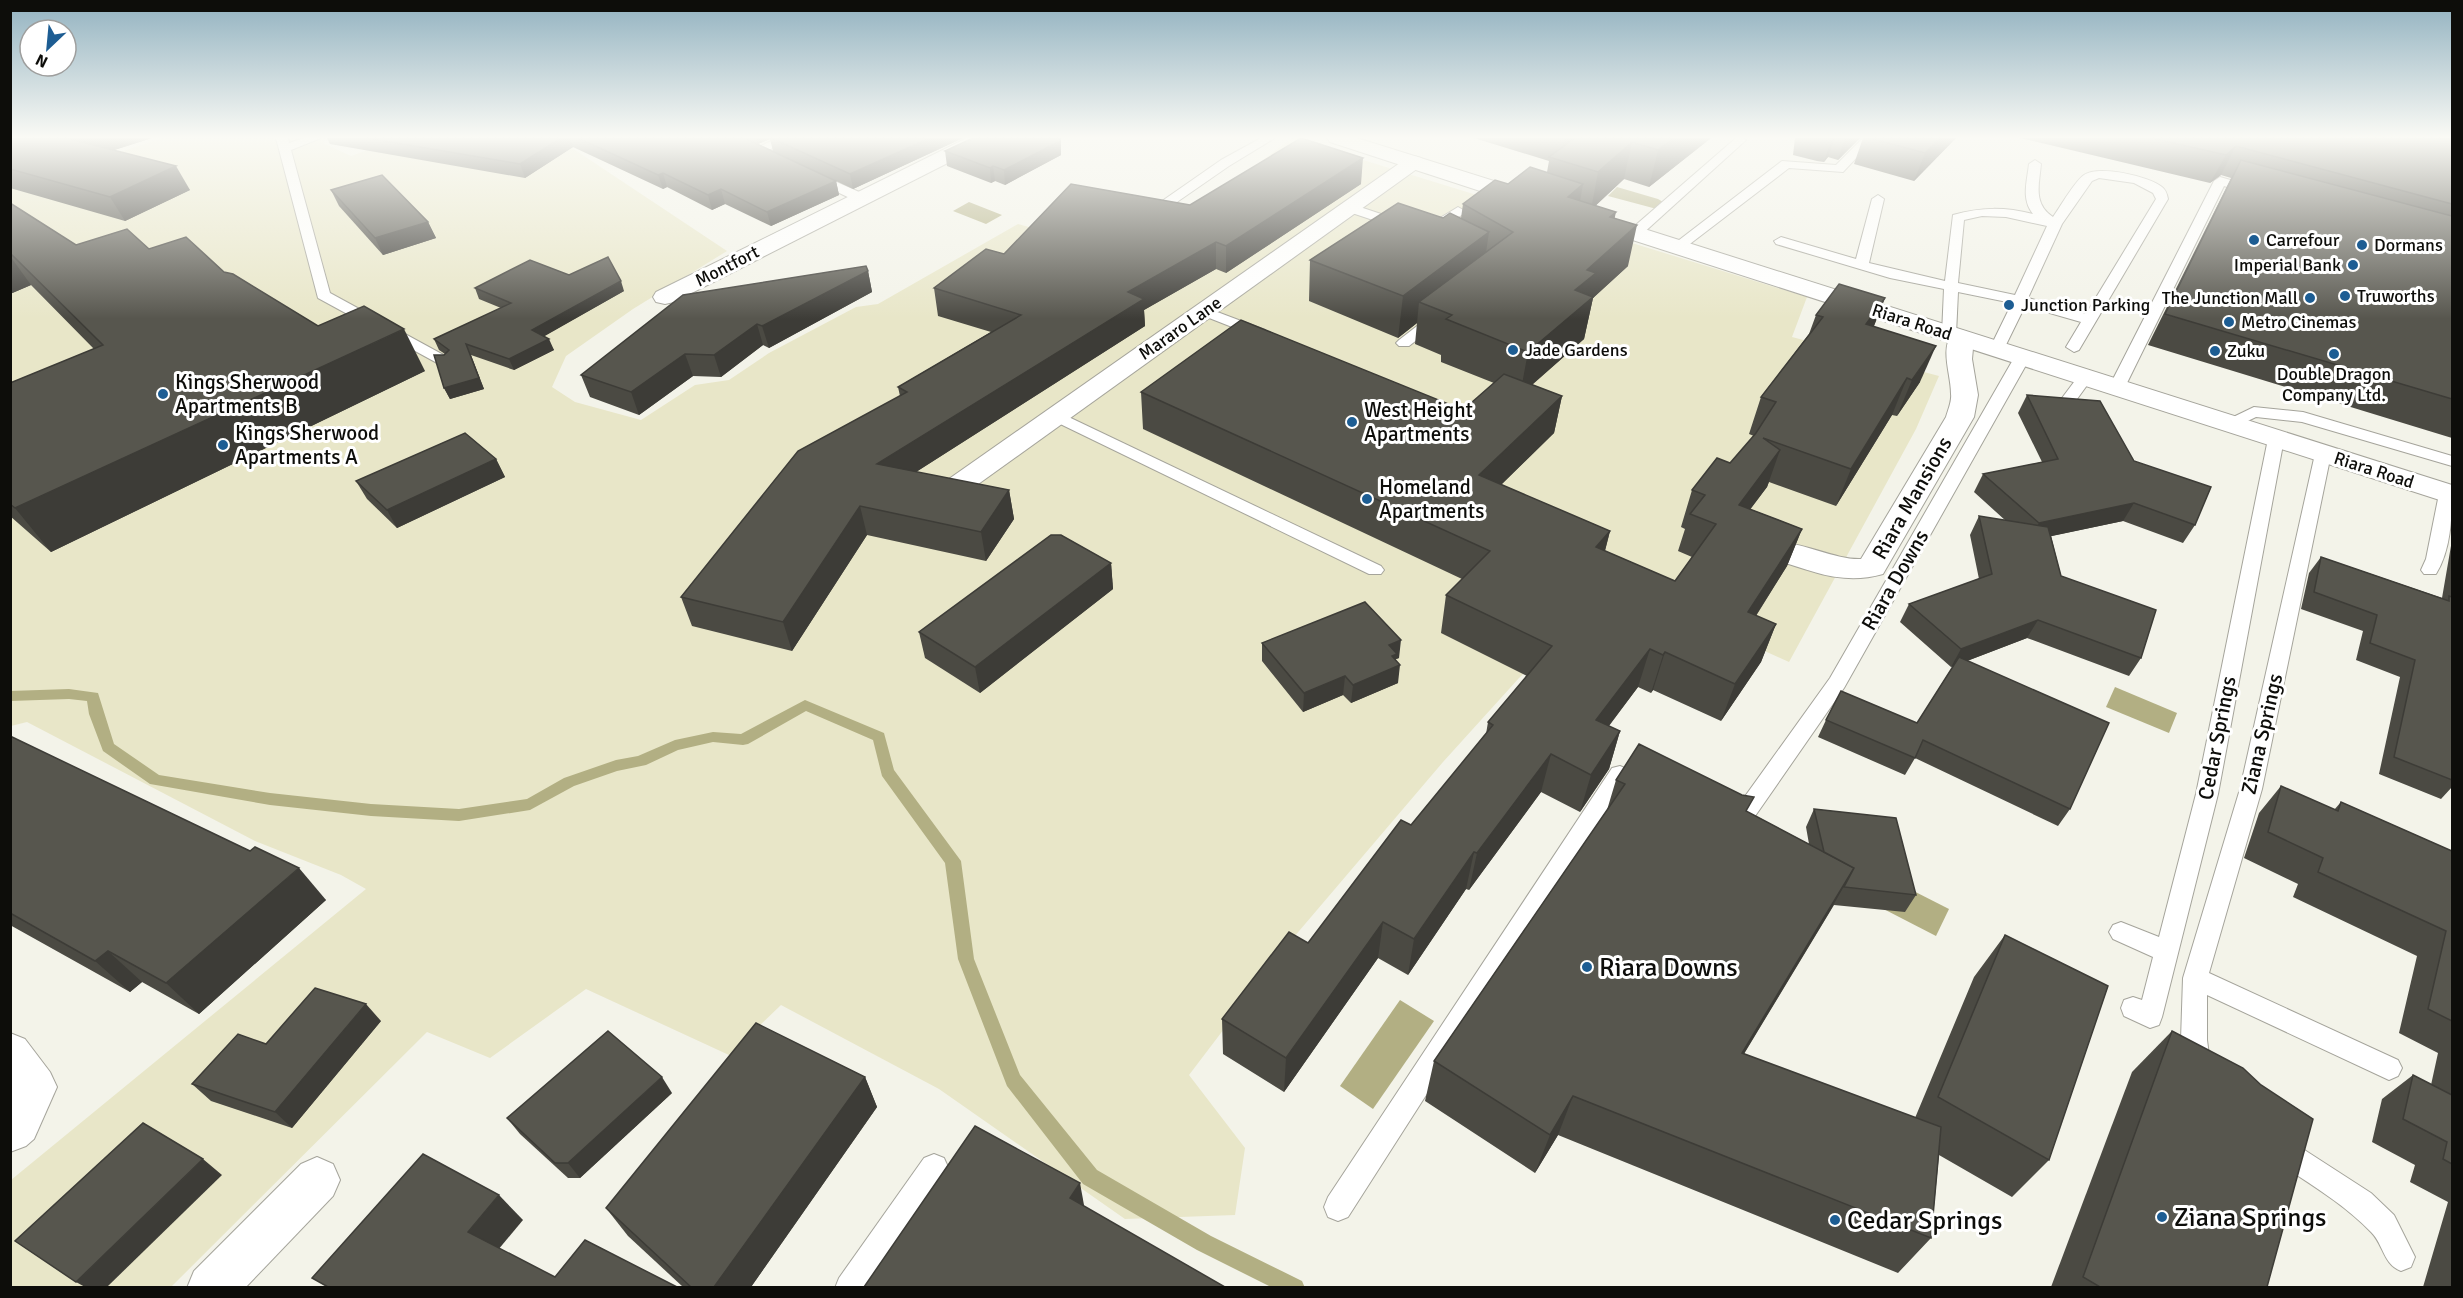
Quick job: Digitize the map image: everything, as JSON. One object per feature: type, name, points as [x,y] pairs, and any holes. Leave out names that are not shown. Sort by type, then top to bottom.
[{"type":"street","name":"Montfort","points":[[665,297],[860,199]]},
{"type":"street","name":"Mararo Lane","points":[[946,494],[1364,199]]},
{"type":"street","name":"Riara Road","points":[[1533,199],[1677,247],[2450,494]]},
{"type":"street","name":"Riara Mansions","points":[[1781,551],[1848,570],[1863,571],[1872,567],[1960,417],[1965,395],[1955,336]]},
{"type":"street","points":[[10,1053],[35,1087],[18,1124],[10,1131]]},
{"type":"street","points":[[211,1287],[317,1180]]},
{"type":"lane","points":[[298,199],[323,295],[444,361]]},
{"type":"lane","points":[[1160,208],[1174,199]]},
{"type":"lane","points":[[1635,233],[1674,199]]},
{"type":"lane","points":[[1677,247],[1741,199]]},
{"type":"lane","points":[[1861,265],[1878,199]]},
{"type":"lane","points":[[2032,199],[2032,205],[2038,214],[2055,224]]},
{"type":"lane","points":[[1997,350],[2055,224],[2073,199]]},
{"type":"lane","points":[[2074,347],[2162,199]]},
{"type":"lane","points":[[2116,387],[2211,199]]},
{"type":"lane","points":[[1351,208],[1430,237],[1458,211]]},
{"type":"lane","points":[[1955,336],[1951,287],[1958,218],[1972,212],[1993,210],[2055,224]]},
{"type":"lane","points":[[1781,241],[1895,275],[2020,300],[2091,320]]},
{"type":"lane","points":[[1404,343],[1450,308]]},
{"type":"lane","points":[[1204,311],[1269,337]]},
{"type":"lane","name":"Riara Downs","points":[[1712,820],[1732,831],[1837,683],[2022,358]]},
{"type":"lane","points":[[2065,409],[2064,406],[2085,377]]},
{"type":"lane","points":[[2231,424],[2254,412],[2281,413],[2303,417],[2452,461]]},
{"type":"lane","points":[[1056,416],[1375,570]]},
{"type":"lane","name":"Cedar Springs","points":[[2133,1008],[2150,1017],[2206,795],[2277,439]]},
{"type":"lane","name":"Ziana Springs","points":[[2207,1096],[2199,1079],[2196,1058],[2195,978],[2251,789],[2323,454]]},
{"type":"lane","points":[[2430,570],[2435,559],[2450,494]]},
{"type":"lane","points":[[1338,1207],[1620,774],[1661,795]]},
{"type":"lane","points":[[2121,932],[2167,952]]},
{"type":"lane","points":[[2195,978],[2389,1068]]},
{"type":"lane","points":[[2264,1139],[2361,1203],[2384,1225],[2401,1257]]},
{"type":"lane","points":[[849,1287],[934,1167]]},
{"type":"shaded area","points":[[10,199],[648,199],[727,251],[633,309],[566,356],[552,387],[575,402],[641,420],[695,385],[729,380],[769,353],[856,307],[878,304],[1018,224],[1136,257],[1213,199],[1488,199],[1807,297],[1792,337],[1939,376],[1916,429],[1789,662],[1620,585],[1519,678],[1443,762],[1294,937],[1189,1075],[1245,1148],[1235,1215],[1125,1219],[939,1089],[781,1005],[729,1055],[586,989],[490,1058],[427,1032],[171,1287],[11,1287],[11,1180],[366,889],[341,875],[255,841],[27,722],[11,726]]},
{"type":"shaded area","points":[[1618,199],[1657,199],[1663,202],[1660,208]]},
{"type":"shaded area","points":[[969,202],[1002,215],[986,224],[953,211]]},
{"type":"shaded area","points":[[2115,687],[2177,713],[2169,733],[2106,707]]},
{"type":"shaded area","points":[[1884,876],[1949,909],[1936,936],[1870,902]]},
{"type":"shaded area","points":[[1400,1000],[1434,1021],[1373,1109],[1340,1086]]},
{"type":"building","points":[[339,199],[405,199],[428,222],[375,238]]},
{"type":"building","points":[[740,199],[797,199],[767,212]]},
{"type":"building","points":[[1057,199],[1154,199],[1190,205],[1201,199],[1300,199],[1226,246],[1216,242],[1128,292],[1144,299],[877,464],[1009,490],[981,532],[860,506],[783,622],[681,597],[798,451],[907,392],[898,387],[1021,315],[934,288],[986,249],[1004,254]]},
{"type":"building","points":[[1470,199],[1573,199],[1616,212],[1610,217],[1637,225],[1587,270],[1596,273],[1575,290],[1593,297],[1528,352],[1446,319],[1452,315],[1419,302],[1513,232],[1463,204]]},
{"type":"building","name":"The Junction Mall","points":[[2222,199],[2386,199],[2452,216],[2452,399],[2165,314]]},
{"type":"building","points":[[2432,199],[2452,199],[2452,204]]},
{"type":"building","points":[[10,203],[76,245],[127,229],[149,249],[186,237],[224,272],[233,274],[318,326],[364,306],[404,329],[15,508],[10,504],[10,383],[103,345],[10,253]]},
{"type":"building","points":[[1398,203],[1443,218],[1450,213],[1489,232],[1403,296],[1310,260]]},
{"type":"building","points":[[608,257],[621,281],[532,330],[549,339],[509,359],[466,344],[479,378],[444,388],[434,355],[444,355],[449,350],[434,339],[511,303],[475,288],[530,260],[569,275]]},
{"type":"building","points":[[866,266],[868,271],[762,326],[757,324],[714,355],[685,354],[631,392],[581,375],[683,295]]},
{"type":"building","points":[[1839,284],[1885,298],[1866,324],[1936,346],[1912,380],[1907,378],[1851,469],[1763,438],[1780,450],[1739,505],[1802,529],[1748,612],[1776,624],[1735,684],[1665,652],[1663,655],[1650,649],[1596,720],[1620,731],[1591,775],[1551,754],[1477,853],[1474,852],[1414,939],[1383,922],[1286,1058],[1222,1019],[1289,932],[1308,943],[1401,820],[1411,825],[1493,725],[1488,722],[1552,646],[1446,595],[1490,551],[1141,392],[1241,320],[1463,410],[1504,374],[1562,396],[1479,475],[1610,531],[1596,547],[1675,581],[1716,524],[1690,514],[1705,495],[1692,490],[1717,458],[1730,463],[1756,433],[1776,402],[1761,397],[1823,317],[1816,315]]},
{"type":"building","points":[[2027,395],[2100,401],[2134,461],[2211,487],[2195,525],[2134,503],[2039,523],[1983,474],[2058,459]]},
{"type":"building","points":[[465,433],[496,459],[387,510],[356,481]]},
{"type":"building","points":[[1979,516],[2048,527],[2061,576],[2156,610],[2141,658],[2038,620],[1961,649],[1909,604],[1992,574]]},
{"type":"building","points":[[1051,535],[1061,535],[1111,563],[975,667],[919,632]]},
{"type":"building","points":[[2321,557],[2449,601],[2449,596],[2452,597],[2452,780],[2394,757],[2415,660],[2370,643],[2377,615],[2314,592]]},
{"type":"building","points":[[1365,602],[1401,640],[1389,645],[1397,654],[1392,656],[1400,665],[1353,685],[1345,676],[1304,693],[1262,643]]},
{"type":"building","points":[[1959,657],[2109,723],[2070,809],[1923,740],[1915,758],[1826,720],[1841,691],[1917,723]]},
{"type":"building","points":[[10,736],[250,851],[255,847],[299,868],[166,983],[108,951],[95,961],[10,913]]},
{"type":"building","points":[[1639,744],[1742,795],[1754,797],[1746,811],[1854,868],[1742,1053],[1941,1127],[1931,1238],[1573,1096],[1550,1135],[1434,1061],[1625,784],[1616,780]]},
{"type":"building","points":[[2281,786],[2338,811],[2341,802],[2452,851],[2452,1021],[2428,1009],[2446,931],[2318,872],[2323,858],[2268,832]]},
{"type":"building","points":[[1814,809],[1896,818],[1916,895],[1844,887],[1854,868],[1824,852]]},
{"type":"building","points":[[2005,935],[2108,986],[2049,1160],[1938,1097]]},
{"type":"building","points":[[315,988],[366,1004],[275,1112],[192,1084],[238,1034],[266,1044]]},
{"type":"building","points":[[756,1023],[865,1077],[714,1287],[691,1287],[606,1208]]},
{"type":"building","points":[[608,1031],[662,1077],[568,1163],[555,1163],[507,1118]]},
{"type":"building","name":"Ziana Springs","points":[[2172,1031],[2243,1068],[2261,1085],[2313,1119],[2267,1287],[2100,1287],[2083,1277]]},
{"type":"building","points":[[2413,1075],[2452,1095],[2452,1164],[2443,1159],[2447,1142],[2403,1119]]},
{"type":"building","points":[[143,1123],[203,1159],[76,1282],[15,1241]]},
{"type":"building","points":[[975,1126],[1080,1183],[1070,1198],[1225,1287],[864,1287]]},
{"type":"building","points":[[423,1154],[499,1195],[468,1232],[555,1277],[585,1240],[677,1287],[328,1287],[312,1278]]},
{"type":"waterway","points":[[10,696],[69,694],[93,697],[96,714],[108,747],[155,780],[270,799],[371,810],[459,815],[530,804],[569,782],[616,766],[641,761],[675,745],[713,737],[743,740],[805,705],[879,737],[887,772],[953,861],[966,959],[1013,1080],[1090,1177],[1204,1243],[1295,1288]]},
{"type":"place","name":"Carrefour","points":[[2254,240]]},
{"type":"place","name":"Dormans","points":[[2362,245]]},
{"type":"place","name":"Imperial Bank","points":[[2353,265]]},
{"type":"place","name":"Truworths","points":[[2345,296]]},
{"type":"place","name":"The Junction Mall","points":[[2310,298]]},
{"type":"place","name":"Junction Parking","points":[[2009,305]]},
{"type":"place","name":"Metro Cinemas","points":[[2229,322]]},
{"type":"place","name":"Jade Gardens","points":[[1513,350]]},
{"type":"place","name":"Zuku","points":[[2215,351]]},
{"type":"place","name":"Double Dragon Company Ltd.","points":[[2334,354]]},
{"type":"place","name":"Kings Sherwood Apartments B","points":[[163,394]]},
{"type":"place","name":"West Height Apartments","points":[[1352,422]]},
{"type":"place","name":"Kings Sherwood Apartments A","points":[[223,445]]},
{"type":"place","name":"Homeland Apartments","points":[[1367,499]]},
{"type":"place","name":"Riara Downs","points":[[1587,967]]},
{"type":"place","name":"Ziana Springs","points":[[2162,1217]]},
{"type":"place","name":"Cedar Springs","points":[[1835,1220]]}]
